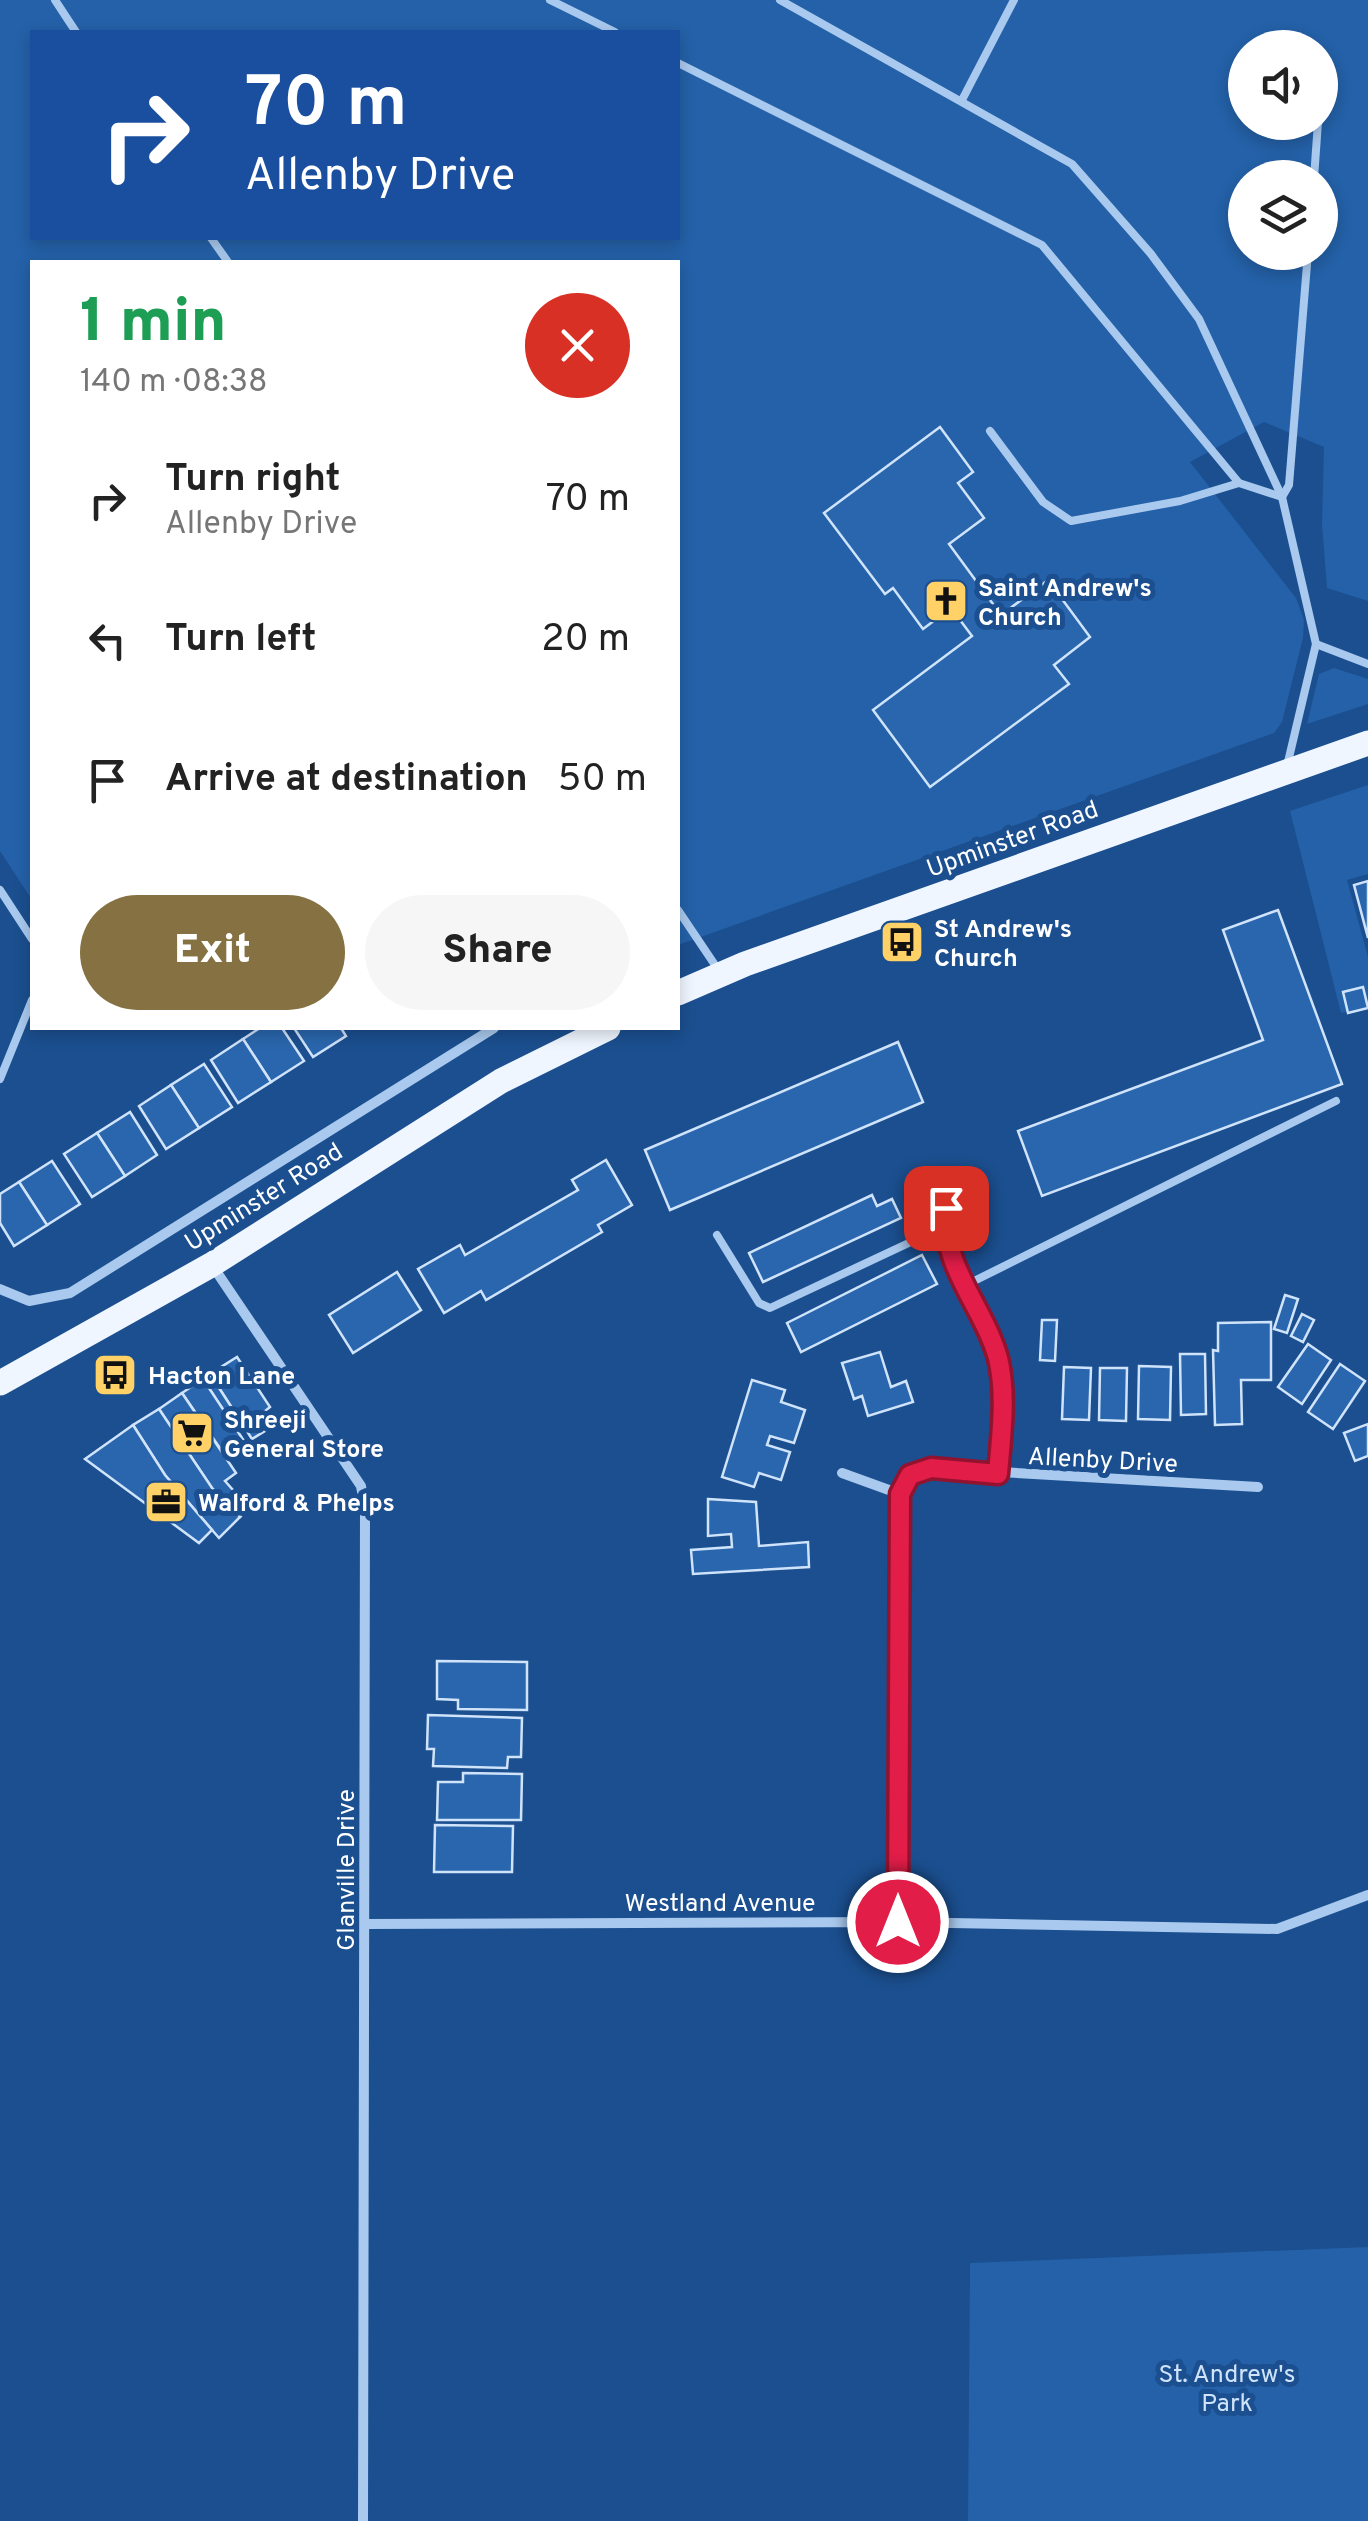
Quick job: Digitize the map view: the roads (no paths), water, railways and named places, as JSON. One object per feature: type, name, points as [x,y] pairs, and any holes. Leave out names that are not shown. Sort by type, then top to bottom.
[{"type":"main road","name":"Upminster Road","points":[[680,992],[721,974],[1368,743]]},
{"type":"main road","name":"Upminster Road","points":[[0,1384],[211,1264],[501,1081],[604,1030]]},
{"type":"street","points":[[0,1290],[29,1301],[70,1294],[491,1030]]},
{"type":"street","points":[[946,1208],[945,1226],[962,1287],[998,1358],[1003,1415],[998,1474]]},
{"type":"street","name":"Glanville Drive","points":[[211,1264],[361,1486],[365,1521],[366,1924],[363,2521]]},
{"type":"street","name":"Allenby Drive","points":[[900,1494],[910,1475],[931,1468],[1258,1488]]},
{"type":"street","points":[[842,1473],[900,1494],[898,1922]]},
{"type":"street","name":"Westland Avenue","points":[[366,1924],[898,1922],[1276,1929],[1368,1895]]},
{"type":"lane","points":[[55,0],[75,30]]},
{"type":"lane","points":[[550,0],[612,30]]},
{"type":"lane","points":[[780,0],[1072,164],[1151,254],[1198,320],[1282,497],[1316,644],[1286,771]]},
{"type":"lane","points":[[962,100],[1014,0]]},
{"type":"lane","points":[[680,65],[1042,245],[1239,482],[1282,497]]},
{"type":"lane","points":[[1282,497],[1289,485],[1307,270]]},
{"type":"lane","points":[[990,431],[1043,502],[1071,521],[1180,501],[1239,482]]},
{"type":"lane","points":[[1316,644],[1368,664]]},
{"type":"lane","points":[[0,890],[30,936]]},
{"type":"lane","points":[[680,913],[721,974]]},
{"type":"lane","points":[[0,1079],[30,1005]]},
{"type":"lane","points":[[962,1287],[1336,1101]]},
{"type":"lane","points":[[717,1235],[759,1303],[770,1308],[945,1226]]},
{"type":"place","name":"Saint Andrew's Church","points":[[946,601]]},
{"type":"place","name":"St Andrew's Church","points":[[902,942]]},
{"type":"place","name":"Hacton Lane","points":[[115,1375]]},
{"type":"place","name":"Shreeji General Store","points":[[192,1433]]},
{"type":"place","name":"Walford & Phelps","points":[[166,1502]]},
{"type":"park label","name":"St. Andrew's Park","points":[[1227,2388]]}]
